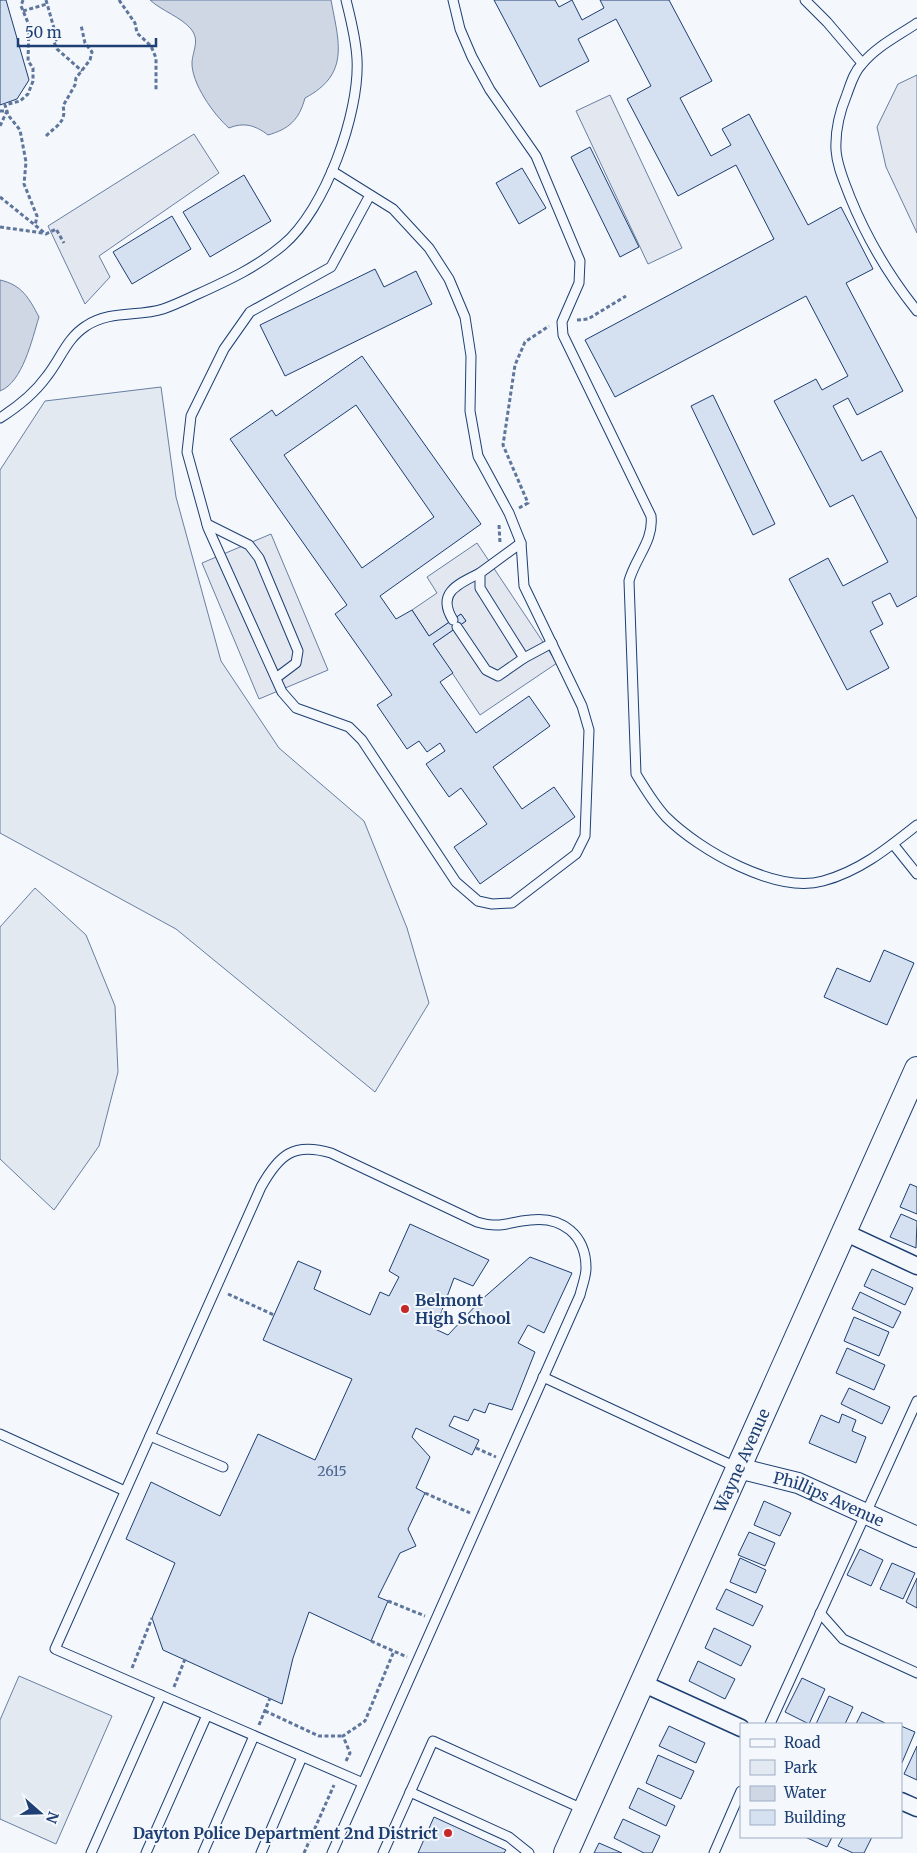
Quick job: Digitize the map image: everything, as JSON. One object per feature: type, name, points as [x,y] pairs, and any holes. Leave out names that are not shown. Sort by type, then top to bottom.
[{"type":"main road","name":"Wayne Avenue","points":[[566,1853],[917,1069]]},
{"type":"street","points":[[844,1232],[917,1266]]},
{"type":"street","name":"Phillips Avenue","points":[[738,1468],[798,1483],[917,1537]]},
{"type":"street","points":[[642,1683],[740,1728]]},
{"type":"street","points":[[902,1801],[917,1808]]},
{"type":"lane","points":[[0,418],[27,401],[48,375],[68,341],[87,325],[117,314],[163,309],[246,272],[284,244],[307,216],[332,171],[342,146],[357,82],[358,60],[355,35],[346,0]]},
{"type":"lane","points":[[453,0],[460,29],[472,57],[490,90],[540,162],[580,261],[579,283],[562,322],[563,335],[651,516],[649,540],[633,567],[629,581],[634,763],[636,774],[650,797],[666,817],[694,839],[728,859],[779,880],[802,884],[822,881],[853,870],[893,844],[917,825]]},
{"type":"lane","points":[[805,0],[827,22],[862,63]]},
{"type":"lane","points":[[917,24],[878,48],[862,63],[854,75],[844,100],[838,127],[836,150],[840,170],[859,219],[882,264],[917,311]]},
{"type":"lane","points":[[332,171],[394,209],[429,248],[448,279],[465,318],[471,356],[470,410],[478,456],[509,514],[521,543],[524,586],[582,706],[589,730],[585,836],[576,854],[512,903],[492,904],[478,901],[456,882],[362,740],[348,727],[296,708],[282,692],[207,524],[187,452],[191,416],[224,349],[250,312],[331,267],[370,195]]},
{"type":"lane","points":[[207,524],[249,545],[259,558],[298,651],[296,663],[276,678]]},
{"type":"lane","points":[[521,543],[480,573],[461,583],[447,598],[446,609],[486,670],[493,675],[498,676],[524,658],[552,643]]},
{"type":"lane","points":[[480,573],[480,588],[524,658]]},
{"type":"lane","points":[[893,844],[917,874]]},
{"type":"lane","points":[[332,1853],[580,1295],[586,1270],[584,1249],[576,1234],[550,1219],[529,1220],[493,1227],[477,1222],[331,1153],[314,1148],[297,1150],[283,1156],[272,1168],[261,1187],[55,1649],[363,1783]]},
{"type":"lane","points":[[543,1376],[738,1468]]},
{"type":"lane","points":[[770,1723],[864,1513],[917,1401]]},
{"type":"lane","points":[[0,1434],[125,1491]]},
{"type":"lane","points":[[150,1436],[223,1467]]},
{"type":"lane","points":[[820,1613],[844,1639],[917,1673]]},
{"type":"lane","points":[[91,1853],[165,1697]]},
{"type":"lane","points":[[146,1853],[207,1715]]},
{"type":"lane","points":[[203,1853],[254,1736]]},
{"type":"lane","points":[[383,1853],[433,1742],[585,1810]]},
{"type":"lane","points":[[261,1853],[302,1757]]},
{"type":"lane","points":[[410,1792],[509,1836],[529,1853]]},
{"type":"lane","points":[[717,1852],[740,1794]]},
{"type":"path","points":[[23,0],[21,6],[29,25],[28,61],[32,68],[33,81],[28,94],[20,101],[5,105],[20,130],[26,162],[24,184],[37,216],[35,226]]},
{"type":"path","points":[[119,0],[135,23],[137,33],[151,46],[156,58],[156,91]]},
{"type":"path","points":[[23,11],[47,2],[57,39],[54,42],[57,49],[82,70]]},
{"type":"path","points":[[46,136],[62,123],[65,114],[63,106],[82,70],[90,60],[92,52],[85,43],[81,25]]},
{"type":"path","points":[[0,111],[7,111]]},
{"type":"path","points":[[0,126],[7,111]]},
{"type":"path","points":[[0,197],[46,234]]},
{"type":"path","points":[[0,227],[46,234],[56,229],[64,243]]},
{"type":"path","points":[[496,548],[501,544],[498,527],[509,514],[528,503],[503,445],[515,365],[525,342],[546,327],[562,322],[588,319],[626,296]]},
{"type":"path","points":[[216,1289],[274,1315]]},
{"type":"path","points":[[476,1448],[505,1461]]},
{"type":"path","points":[[425,1493],[480,1518]]},
{"type":"path","points":[[388,1601],[436,1620]]},
{"type":"path","points":[[127,1680],[152,1618]]},
{"type":"path","points":[[371,1641],[417,1662]]},
{"type":"path","points":[[265,1711],[319,1736],[343,1736],[365,1721],[394,1652]]},
{"type":"path","points":[[165,1697],[185,1660]]},
{"type":"path","points":[[254,1736],[270,1698]]},
{"type":"path","points":[[304,1853],[350,1753],[343,1736]]},
{"type":"green space","points":[[161,387],[176,497],[221,661],[279,748],[364,821],[407,928],[429,1003],[375,1092],[176,929],[0,833],[0,470],[45,401]]},
{"type":"green space","points":[[35,888],[86,935],[115,1006],[118,1072],[99,1146],[54,1210],[0,1159],[0,927]]},
{"type":"green space","points":[[19,1676],[112,1716],[56,1844],[0,1819],[0,1720]]},
{"type":"shaded area","points":[[917,75],[917,233],[886,167],[877,127],[898,84]]},
{"type":"shaded area","points":[[610,95],[682,248],[648,264],[576,111]]},
{"type":"shaded area","points":[[194,134],[219,173],[99,256],[110,277],[85,304],[48,226]]},
{"type":"shaded area","points":[[271,534],[328,670],[259,699],[202,563]]},
{"type":"shaded area","points":[[477,543],[557,663],[480,715],[433,644],[466,621],[461,614],[429,636],[412,610],[437,593],[427,577]]},
{"type":"water","points":[[150,0],[331,0],[338,44],[335,68],[329,79],[319,89],[305,98],[296,118],[282,130],[268,135],[249,125],[229,128],[210,107],[195,79],[192,62],[196,41],[194,33],[182,21]]},
{"type":"water","points":[[0,280],[14,285],[24,293],[39,317],[30,348],[21,369],[15,379],[0,391]]},
{"type":"building","points":[[0,0],[6,0],[29,80],[17,99],[0,105]]},
{"type":"building","points":[[494,0],[555,0],[559,7],[572,0],[582,20],[604,8],[600,0],[669,0],[712,81],[680,98],[711,156],[731,145],[722,129],[749,114],[808,225],[841,207],[873,269],[846,283],[903,391],[857,415],[848,398],[833,406],[862,461],[881,451],[917,519],[917,596],[897,607],[890,593],[872,602],[883,624],[870,631],[889,668],[847,690],[789,579],[828,558],[843,586],[888,562],[853,495],[830,507],[774,401],[816,379],[822,390],[848,376],[806,296],[615,397],[585,340],[774,239],[736,165],[678,196],[627,99],[651,86],[616,19],[578,39],[589,61],[540,87]]},
{"type":"building","points":[[590,147],[639,247],[620,257],[571,157]]},
{"type":"building","points":[[522,168],[546,208],[519,224],[496,183]]},
{"type":"building","points":[[244,175],[271,221],[210,257],[183,212]]},
{"type":"building","points":[[172,216],[191,249],[132,284],[113,252]]},
{"type":"building","points":[[375,269],[384,287],[416,271],[432,304],[285,376],[260,325]]},
{"type":"building","points":[[362,356],[481,524],[380,596],[396,619],[412,610],[429,636],[461,614],[466,621],[433,644],[453,673],[440,682],[476,733],[529,696],[550,726],[493,767],[522,809],[554,787],[575,817],[480,884],[454,847],[487,824],[461,788],[449,797],[426,764],[445,751],[440,743],[427,752],[419,741],[407,749],[377,705],[392,695],[335,614],[347,605],[230,439],[272,410],[276,416]],"holes":[[[356,405],[434,517],[362,568],[284,455]]]},
{"type":"building","points":[[713,395],[775,524],[753,535],[691,406]]},
{"type":"building","points":[[884,950],[914,963],[887,1025],[824,997],[837,968],[870,982]]},
{"type":"building","points":[[910,1184],[917,1187],[917,1214],[900,1207]]},
{"type":"building","points":[[901,1214],[917,1221],[916,1248],[890,1237]]},
{"type":"building","name":"Belmont High School","points":[[410,1224],[489,1260],[473,1286],[454,1278],[435,1329],[448,1335],[480,1301],[530,1257],[572,1273],[544,1333],[528,1325],[518,1343],[535,1352],[512,1410],[489,1403],[485,1413],[474,1409],[468,1421],[454,1416],[449,1426],[479,1440],[472,1455],[416,1428],[412,1437],[430,1457],[416,1488],[425,1493],[408,1529],[416,1546],[400,1553],[378,1597],[388,1601],[371,1641],[309,1612],[293,1658],[282,1704],[163,1650],[152,1618],[175,1563],[126,1539],[151,1482],[220,1516],[258,1434],[315,1460],[352,1379],[263,1340],[298,1261],[321,1271],[314,1289],[370,1315],[380,1292],[389,1296],[399,1277],[389,1271]]},
{"type":"building","points":[[872,1269],[913,1288],[905,1305],[864,1286]]},
{"type":"building","points":[[860,1292],[901,1312],[893,1328],[852,1309]]},
{"type":"building","points":[[854,1317],[889,1332],[879,1356],[844,1341]]},
{"type":"building","points":[[847,1348],[885,1365],[874,1390],[836,1373]]},
{"type":"building","points":[[849,1388],[890,1407],[882,1424],[841,1404]]},
{"type":"building","points":[[842,1414],[856,1420],[852,1431],[866,1437],[856,1463],[809,1443],[821,1415],[839,1423]]},
{"type":"building","points":[[764,1501],[791,1513],[780,1536],[754,1525]]},
{"type":"building","points":[[749,1532],[775,1543],[765,1566],[738,1555]]},
{"type":"building","points":[[860,1549],[883,1560],[871,1586],[847,1575]]},
{"type":"building","points":[[740,1558],[766,1570],[756,1593],[730,1582]]},
{"type":"building","points":[[892,1563],[915,1573],[903,1599],[880,1589]]},
{"type":"building","points":[[917,1578],[917,1608],[906,1602]]},
{"type":"building","points":[[726,1589],[763,1606],[753,1626],[716,1609]]},
{"type":"building","points":[[714,1628],[751,1646],[741,1666],[705,1648]]},
{"type":"building","points":[[698,1661],[735,1679],[725,1699],[689,1681]]},
{"type":"building","points":[[802,1678],[825,1689],[809,1723],[785,1712]]},
{"type":"building","points":[[829,1696],[853,1707],[845,1723],[816,1723]]},
{"type":"building","points":[[862,1712],[885,1723],[856,1723]]},
{"type":"building","points":[[669,1726],[705,1743],[696,1763],[659,1746]]},
{"type":"building","points":[[902,1726],[915,1732],[902,1763]]},
{"type":"building","points":[[917,1746],[917,1780],[904,1774]]},
{"type":"building","points":[[658,1755],[694,1771],[681,1799],[646,1783]]},
{"type":"building","points":[[638,1788],[675,1806],[666,1826],[629,1808]]},
{"type":"building","name":"Dayton Police Department 2nd District","points":[[434,1817],[506,1850],[504,1853],[418,1853]]},
{"type":"building","points":[[623,1819],[660,1836],[652,1853],[644,1853],[614,1838]]},
{"type":"building","points":[[807,1838],[832,1838],[827,1847]]},
{"type":"building","points":[[842,1838],[872,1838],[864,1853],[853,1853],[838,1846]]},
{"type":"building","points":[[599,1843],[622,1853],[594,1853]]},
{"type":"place","name":"Belmont High School","points":[[405,1309]]},
{"type":"place","name":"Dayton Police Department 2nd District","points":[[448,1833]]}]
